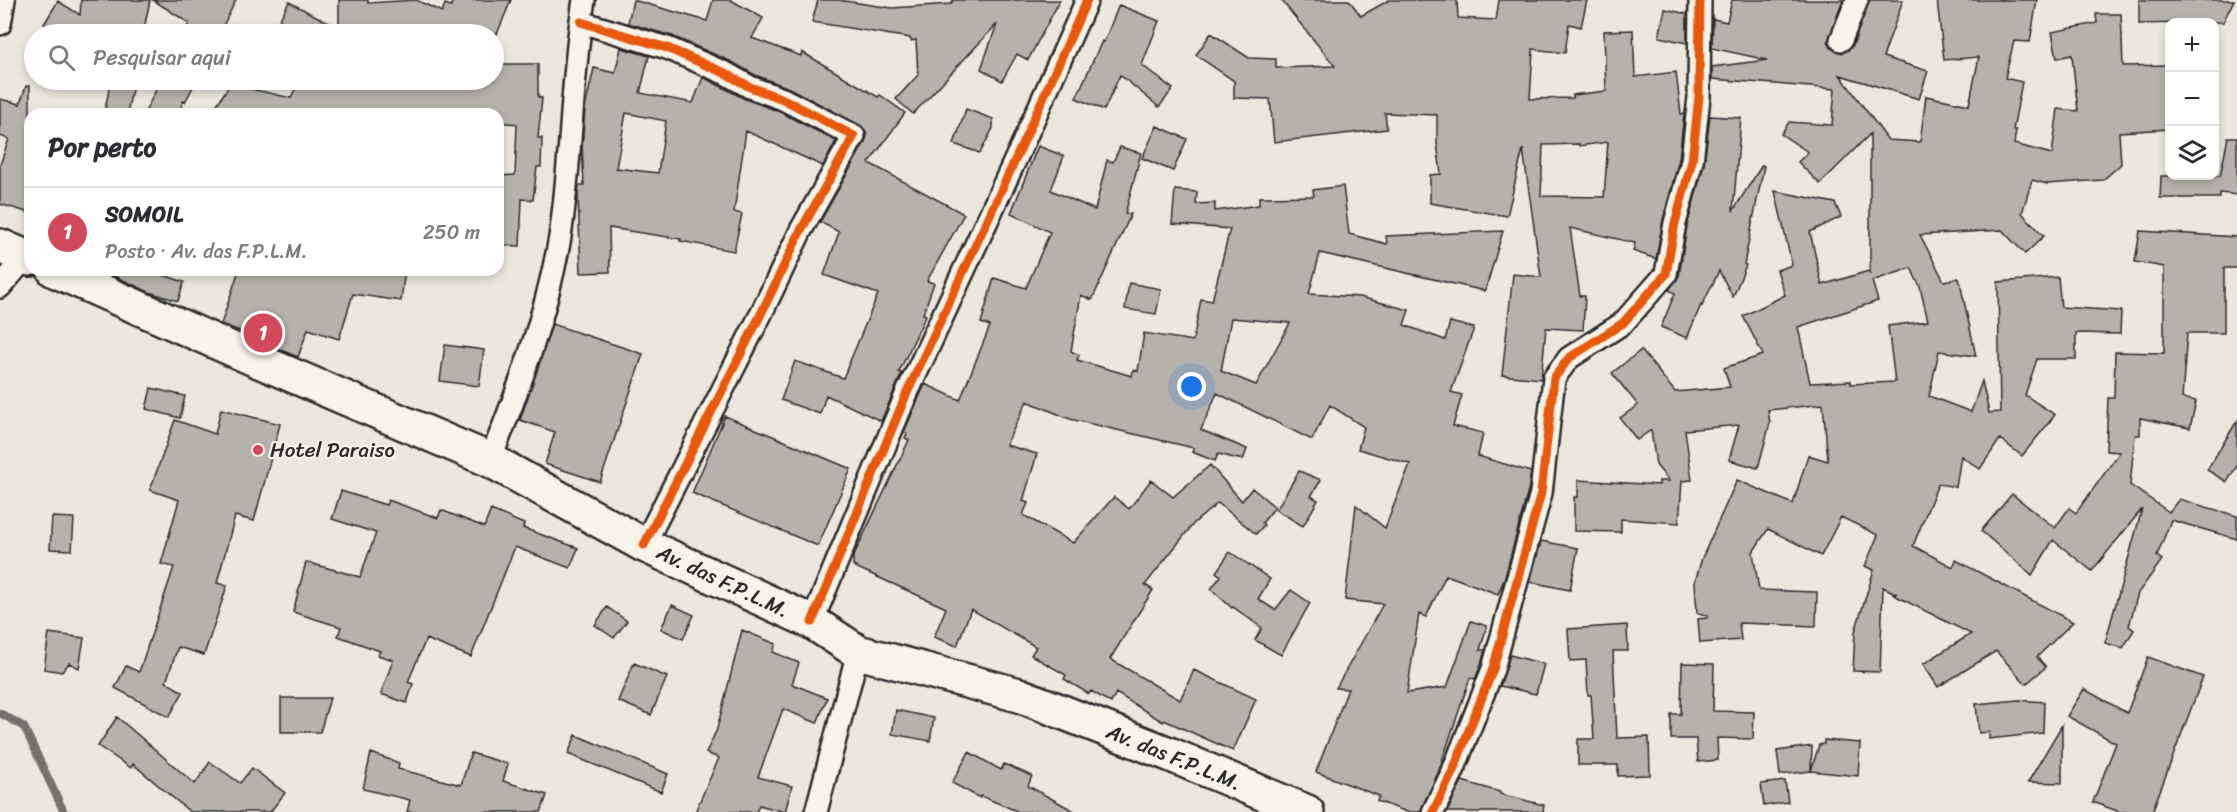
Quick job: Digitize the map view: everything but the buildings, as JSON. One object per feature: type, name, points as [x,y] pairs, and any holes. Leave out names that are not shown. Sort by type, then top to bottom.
[{"type":"main road","name":"Av. das F.P.L.M.","points":[[68,276],[490,460],[644,545],[812,622],[858,652],[1019,695],[1308,812]]},
{"type":"street","points":[[0,24],[4,0]]},
{"type":"street","points":[[490,460],[511,408],[545,303],[560,238],[569,161],[577,39],[584,0]]},
{"type":"street","points":[[812,622],[906,395],[1087,0]]},
{"type":"street","points":[[1433,812],[1453,771],[1493,669],[1541,492],[1554,378],[1569,358],[1623,323],[1666,274],[1675,223],[1692,161],[1699,97],[1700,0]]},
{"type":"street","points":[[1840,40],[1857,0]]},
{"type":"street","points":[[580,22],[667,48],[727,74],[750,87],[783,99],[854,136],[801,230],[644,545]]},
{"type":"street","points":[[0,287],[24,261]]},
{"type":"street","points":[[816,812],[858,652]]},
{"type":"waterway","points":[[0,713],[24,727],[64,812]]},
{"type":"cycle path","points":[[812,622],[906,395],[1087,0]]},
{"type":"cycle path","points":[[1433,812],[1453,771],[1493,669],[1541,493],[1554,378],[1569,358],[1623,323],[1666,274],[1675,223],[1692,161],[1699,97],[1700,0]]},
{"type":"cycle path","points":[[581,22],[667,48],[727,74],[750,87],[783,99],[854,136],[801,230],[644,545]]},
{"type":"place","name":"SOMOIL","points":[[263,333]]},
{"type":"place","name":"Hotel Paraiso","points":[[258,450]]}]
